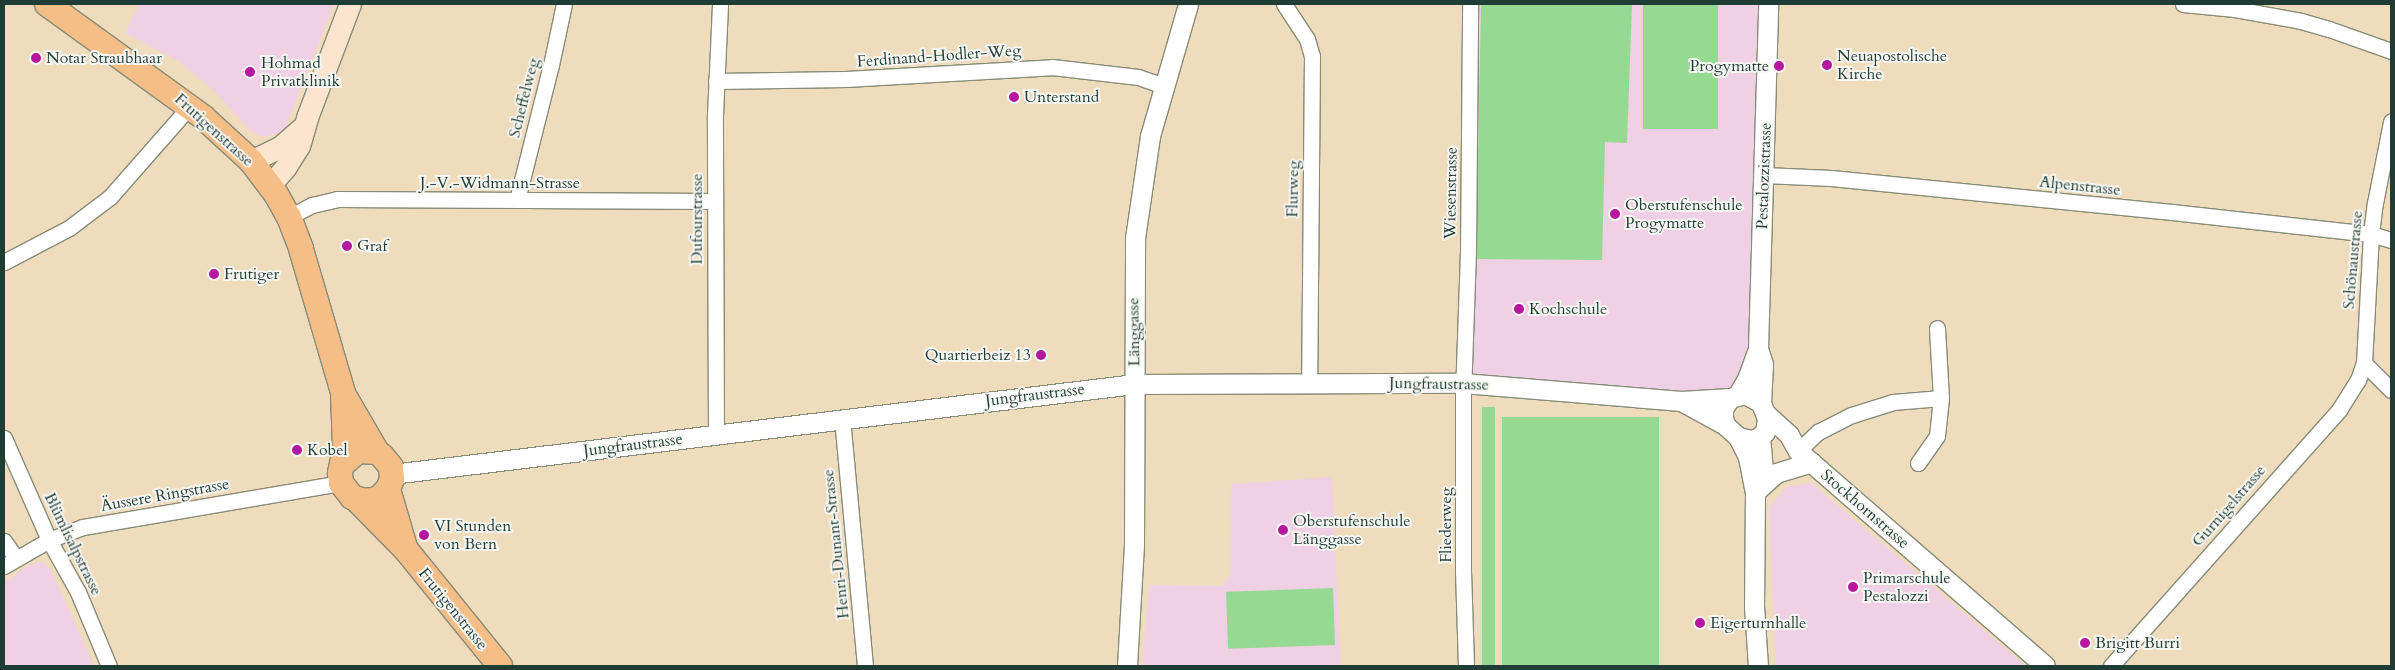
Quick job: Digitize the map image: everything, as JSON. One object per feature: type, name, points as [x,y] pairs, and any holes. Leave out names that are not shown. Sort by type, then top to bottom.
[{"type":"main road","name":"Frutigenstrasse","points":[[47,4],[190,106],[251,161],[270,185],[289,217],[314,286],[343,394],[347,482],[500,666]]},
{"type":"main road","points":[[270,185],[285,168],[299,146],[304,126],[350,4]]},
{"type":"main road","points":[[251,161],[280,146],[304,126]]},
{"type":"main road","name":"Frutigenstrasse","points":[[343,394],[377,452]]},
{"type":"main road","points":[[358,451],[377,452],[387,461],[390,482],[383,495],[371,501],[347,482],[358,451]]},
{"type":"main road","name":"Frutigenstrasse","points":[[390,482],[406,551]]},
{"type":"street","name":"Scheffelweg","points":[[517,200],[551,65],[564,4]]},
{"type":"street","name":"Dufourstrasse","points":[[716,434],[714,202],[716,81],[720,4]]},
{"type":"street","name":"Länggasse","points":[[1127,666],[1134,544],[1135,238],[1150,136],[1188,4]]},
{"type":"street","name":"Flurweg","points":[[1284,4],[1307,39],[1312,56],[1309,382]]},
{"type":"street","name":"Wiesenstrasse","points":[[1463,383],[1468,252],[1470,4]]},
{"type":"street","name":"Pestalozzistrasse","points":[[1734,397],[1747,379],[1758,349],[1768,4]]},
{"type":"street","points":[[2183,4],[2236,9],[2301,21],[2391,51]]},
{"type":"street","name":"Ferdinand-Hodler-Weg","points":[[716,81],[846,79],[1052,67],[1138,77],[1164,86]]},
{"type":"street","points":[[4,262],[70,228],[110,197],[190,106]]},
{"type":"street","name":"Schönaustrasse","points":[[2364,363],[2371,234],[2379,176],[2391,122]]},
{"type":"street","name":"Alpenstrasse","points":[[1764,175],[1831,178],[2371,234],[2391,240]]},
{"type":"street","name":"J.-V.-Widmann-Strasse","points":[[289,217],[312,205],[337,199],[714,202]]},
{"type":"street","points":[[1918,463],[1937,436],[1941,398],[1937,328]]},
{"type":"street","name":"Pestalozzistrasse","points":[[1758,349],[1763,364],[1764,409]]},
{"type":"street","points":[[2364,363],[2391,390]]},
{"type":"street","name":"Gurnigelstrasse","points":[[2111,666],[2339,410],[2351,394],[2364,363]]},
{"type":"street","name":"Jungfraustrasse","points":[[390,482],[716,434],[1135,384],[1463,383],[1681,401],[1734,397]]},
{"type":"street","name":"Fliederweg","points":[[1463,383],[1463,572],[1466,666]]},
{"type":"street","points":[[1755,492],[1763,470],[1762,435],[1767,423],[1764,409],[1745,394],[1734,397],[1722,414],[1748,457],[1755,492],[1754,606],[1758,666]]},
{"type":"street","points":[[1755,492],[1776,473],[1804,456],[1818,432],[1852,415],[1893,402],[1941,398]]},
{"type":"street","name":"Jungfraustrasse","points":[[1681,401],[1732,430]]},
{"type":"street","name":"Stockhornstrasse","points":[[1764,409],[1789,435],[1804,456],[2046,666]]},
{"type":"street","name":"Henri-Dunant-Strasse","points":[[842,418],[865,666]]},
{"type":"street","points":[[1732,430],[1751,440],[1762,435]]},
{"type":"street","name":"Stockhornstrasse","points":[[1762,435],[1804,456]]},
{"type":"street","name":"Blümlisalpstrasse","points":[[4,438],[49,540],[78,592],[109,666]]},
{"type":"street","name":"Äussere Ringstrasse","points":[[10,562],[49,540],[83,527],[347,482]]},
{"type":"street","points":[[4,541],[10,562]]},
{"type":"shaded area","name":"Hohmad Privatklinik","points":[[139,4],[334,4],[286,126],[279,133],[262,137],[250,130],[213,90],[180,62],[125,33]]},
{"type":"shaded area","name":"Oberstufenschule Progymatte","points":[[1470,4],[1768,4],[1758,349],[1737,396],[1463,383]]},
{"type":"shaded area","name":"Oberstufenschule Länggasse","points":[[1332,477],[1341,666],[1142,666],[1149,585],[1222,586],[1230,576],[1231,484]]},
{"type":"shaded area","name":"Primarschule Pestalozzi","points":[[1811,483],[2026,666],[1776,666],[1769,508],[1786,487]]},
{"type":"shaded area","points":[[43,562],[51,570],[94,666],[4,666],[4,583],[31,564]]},
{"type":"green space","points":[[1481,4],[1632,4],[1627,143],[1605,142],[1602,260],[1476,259]]},
{"type":"green space","points":[[1643,4],[1718,4],[1718,129],[1643,129]]},
{"type":"green space","points":[[1482,407],[1495,407],[1495,666],[1482,666]]},
{"type":"green space","points":[[1502,417],[1659,417],[1659,666],[1502,666]]},
{"type":"green space","points":[[1333,588],[1335,645],[1228,649],[1226,592]]},
{"type":"place","name":"Notar Straubhaar","points":[[36,58]]},
{"type":"place","name":"Neuapostolische Kirche","points":[[1827,65]]},
{"type":"place","name":"Progymatte","points":[[1779,66]]},
{"type":"place","name":"Hohmad Privatklinik","points":[[250,72]]},
{"type":"place","name":"Unterstand","points":[[1014,97]]},
{"type":"place","name":"Oberstufenschule Progymatte","points":[[1615,214]]},
{"type":"place","name":"Graf","points":[[347,246]]},
{"type":"place","name":"Frutiger","points":[[214,274]]},
{"type":"place","name":"Kochschule","points":[[1519,309]]},
{"type":"place","name":"Quartierbeiz 13","points":[[1041,355]]},
{"type":"place","name":"Kobel","points":[[297,450]]},
{"type":"place","name":"Oberstufenschule Länggasse","points":[[1283,530]]},
{"type":"place","name":"VI Stunden von Bern","points":[[424,535]]},
{"type":"place","name":"Primarschule Pestalozzi","points":[[1853,587]]},
{"type":"place","name":"Eigerturnhalle","points":[[1700,623]]},
{"type":"place","name":"Brigitt Burri","points":[[2085,643]]}]
